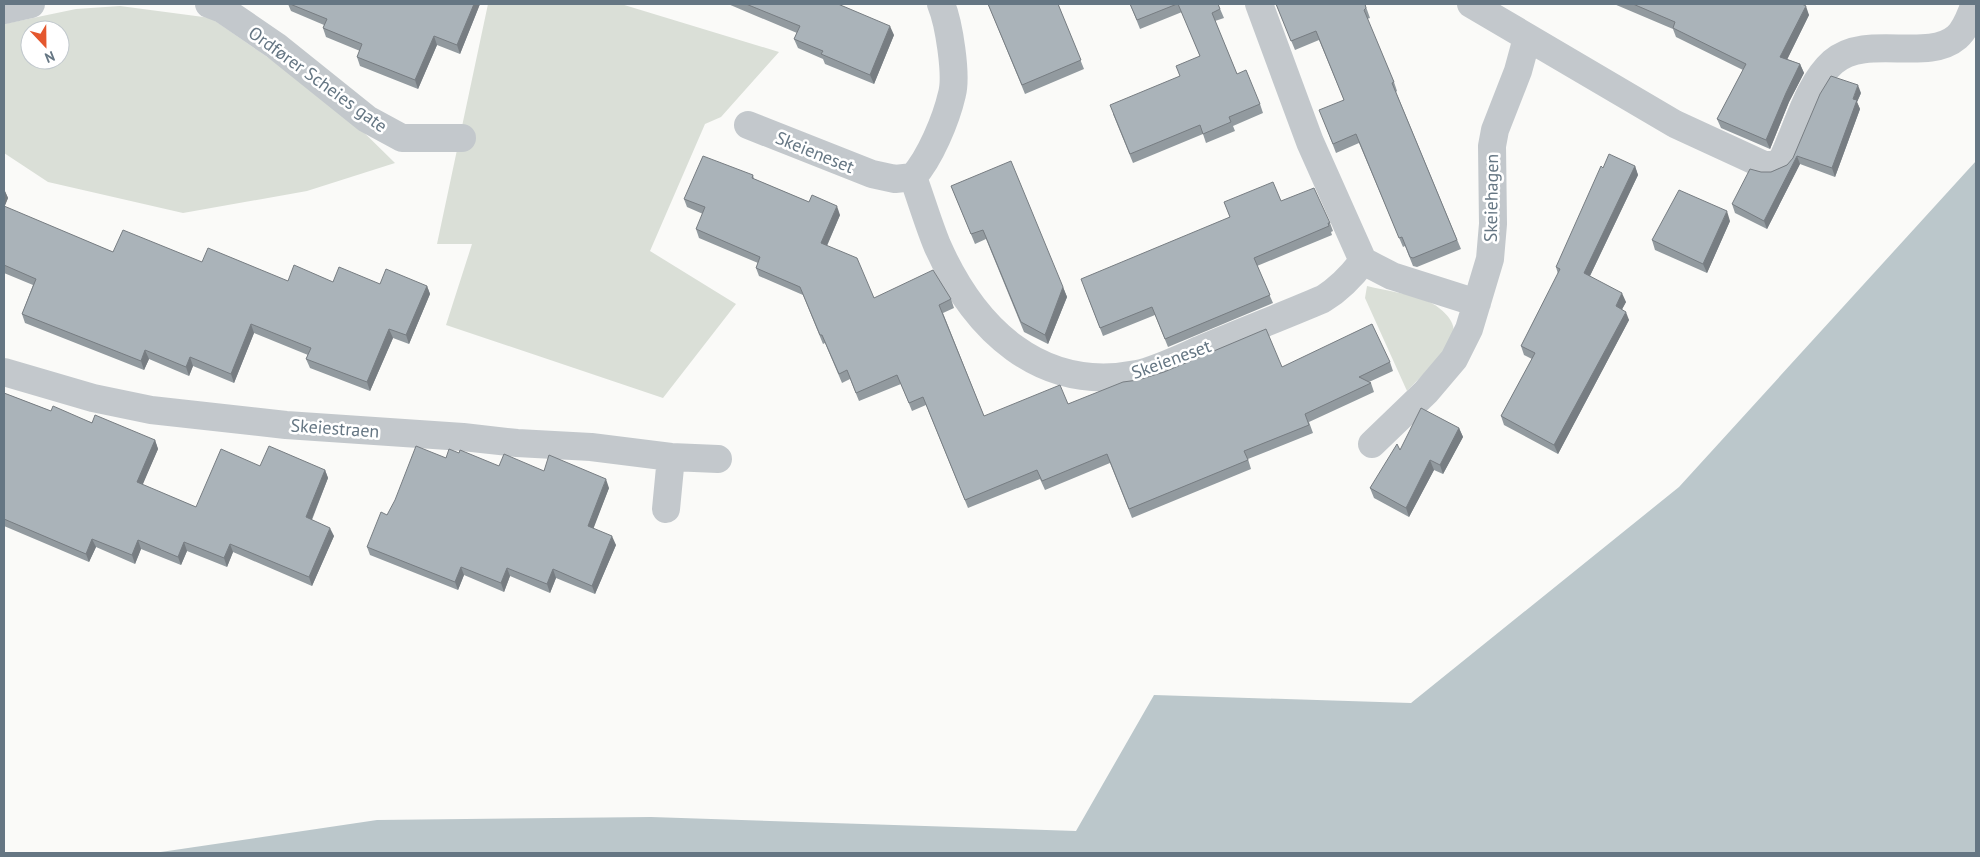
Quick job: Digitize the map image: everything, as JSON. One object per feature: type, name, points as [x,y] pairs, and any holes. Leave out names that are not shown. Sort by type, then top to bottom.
[{"type":"street","points":[[4,10],[30,4]]},
{"type":"street","name":"Ordfører Scheies gate","points":[[208,4],[222,9],[276,46],[367,119],[402,138],[462,138]]},
{"type":"street","points":[[913,177],[924,165],[935,141],[952,93],[950,43],[941,4]]},
{"type":"street","points":[[1259,4],[1310,142],[1363,261],[1392,276],[1477,303]]},
{"type":"street","points":[[1471,4],[1492,14],[1528,38],[1676,124],[1749,159],[1764,165],[1774,166],[1782,160],[1822,74],[1834,62],[1849,53],[1880,47],[1925,48],[1944,44],[1957,37],[1967,24],[1975,4]]},
{"type":"street","name":"Skeiehagen","points":[[1372,444],[1412,405],[1454,359],[1469,329],[1490,259],[1493,224],[1492,146],[1495,130],[1518,71],[1528,38]]},
{"type":"street","name":"Skeieneset","points":[[748,125],[872,174],[895,179],[913,177],[938,246],[970,304],[1008,345],[1045,366],[1070,375],[1102,378],[1139,374],[1165,364],[1323,299],[1348,280],[1363,261]]},
{"type":"street","name":"Skeiestraen","points":[[4,372],[93,398],[151,410],[286,424],[591,447],[671,457],[718,459]]},
{"type":"street","points":[[666,509],[671,457]]},
{"type":"shaded area","points":[[488,4],[621,4],[779,52],[721,117],[705,124],[650,251],[736,304],[663,398],[446,325],[472,244],[437,244]]},
{"type":"shaded area","points":[[120,6],[211,18],[335,104],[395,163],[307,191],[183,213],[48,182],[4,153],[4,24],[20,21],[20,70],[70,70],[70,20],[23,20],[76,9]]},
{"type":"shaded area","points":[[1976,161],[1976,853],[154,853],[377,820],[651,817],[1076,831],[1154,695],[1411,703],[1679,487]]},
{"type":"shaded area","points":[[1367,286],[1420,298],[1432,303],[1443,311],[1451,321],[1454,332],[1448,345],[1407,391],[1365,298]]},
{"type":"building","points":[[290,4],[474,4],[457,45],[434,36],[415,80],[357,57],[362,44],[323,28],[327,19]]},
{"type":"building","points":[[746,4],[838,4],[890,26],[870,75],[821,54],[823,51],[794,39],[800,26]]},
{"type":"building","points":[[988,4],[1058,4],[1081,60],[1022,85]]},
{"type":"building","points":[[1130,4],[1177,4],[1137,20]]},
{"type":"building","points":[[1178,4],[1218,4],[1220,9],[1212,13],[1237,74],[1246,70],[1260,104],[1229,117],[1231,122],[1203,134],[1200,125],[1130,154],[1110,105],[1180,76],[1176,66],[1200,56]]},
{"type":"building","points":[[1276,4],[1365,4],[1366,8],[1364,10],[1394,82],[1392,83],[1457,240],[1413,258],[1410,257],[1402,237],[1399,238],[1356,134],[1333,144],[1319,110],[1344,100],[1316,31],[1291,41]]},
{"type":"building","points":[[1633,4],[1802,4],[1806,6],[1780,57],[1800,64],[1766,140],[1717,119],[1746,64],[1673,28],[1675,22]]},
{"type":"building","points":[[1831,76],[1858,85],[1853,99],[1857,100],[1832,168],[1797,156],[1764,221],[1732,204],[1750,169],[1771,172],[1787,165],[1793,158],[1820,94]]},
{"type":"building","points":[[1609,154],[1635,166],[1584,273],[1622,293],[1616,306],[1626,312],[1554,445],[1501,416],[1535,353],[1521,346],[1560,269],[1556,267],[1601,166],[1603,168]]},
{"type":"building","points":[[703,156],[753,175],[752,178],[809,202],[812,195],[837,206],[821,243],[857,258],[874,298],[933,270],[951,299],[939,305],[984,416],[1060,385],[1068,404],[1123,382],[1138,380],[1164,372],[1266,329],[1282,367],[1372,324],[1390,362],[1359,377],[1371,383],[1305,414],[1309,425],[1244,451],[1248,460],[1129,509],[1107,454],[1042,481],[1037,470],[965,500],[923,397],[909,403],[897,375],[856,393],[847,370],[839,374],[800,287],[756,268],[760,257],[696,229],[705,207],[684,199]]},
{"type":"building","points":[[1011,161],[1063,287],[1045,335],[1021,322],[983,230],[971,234],[951,186]]},
{"type":"building","points":[[1273,182],[1281,201],[1314,188],[1330,223],[1328,223],[1329,226],[1254,258],[1270,295],[1165,339],[1152,307],[1100,328],[1081,279],[1230,217],[1224,202]]},
{"type":"building","points":[[1679,190],[1727,211],[1703,264],[1652,240]]},
{"type":"building","points":[[4,206],[113,252],[123,230],[202,262],[208,248],[288,281],[294,265],[333,282],[339,267],[380,284],[386,269],[427,286],[406,335],[389,329],[367,382],[306,359],[311,348],[251,324],[231,374],[190,357],[186,367],[145,350],[141,361],[22,314],[36,279],[4,265]]},
{"type":"building","points":[[4,393],[51,411],[53,406],[92,423],[95,415],[155,440],[137,482],[196,507],[221,449],[260,466],[269,446],[325,470],[306,517],[330,528],[309,577],[230,544],[224,558],[184,542],[178,557],[138,540],[132,555],[92,539],[86,554],[4,519]]},
{"type":"building","points":[[1421,408],[1459,428],[1440,465],[1430,460],[1406,508],[1370,488],[1397,444],[1400,450]]},
{"type":"building","points":[[416,446],[446,458],[449,449],[459,453],[460,450],[499,466],[504,454],[544,471],[549,455],[606,479],[588,526],[612,536],[592,586],[553,569],[547,584],[507,568],[501,583],[461,567],[455,582],[367,547],[381,512],[387,515],[395,500]]}]
